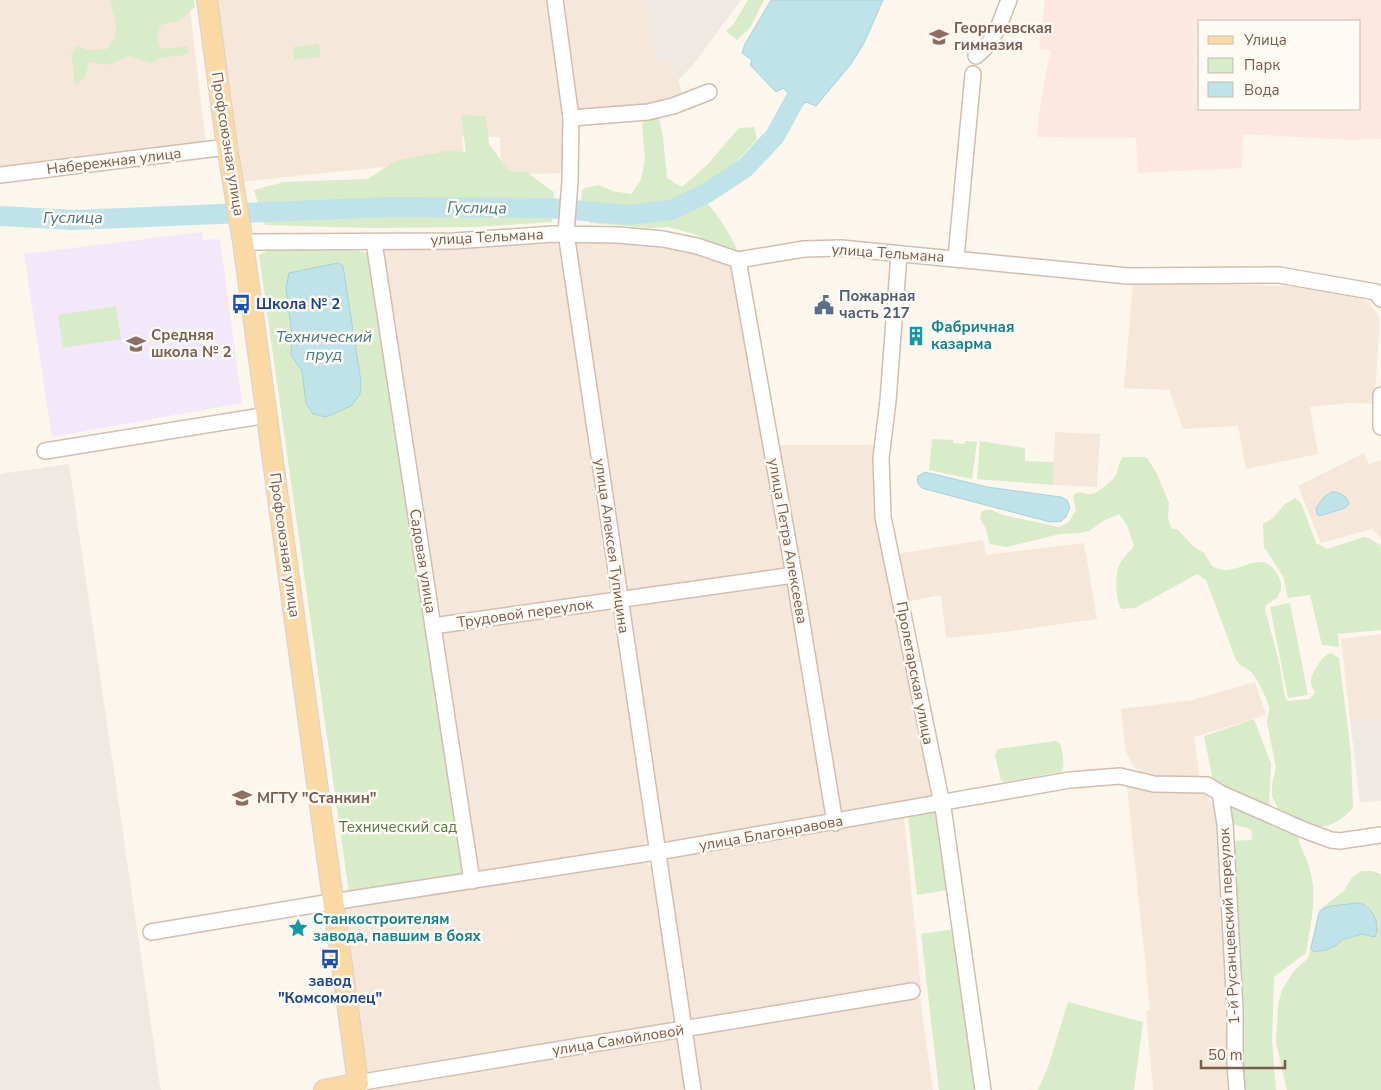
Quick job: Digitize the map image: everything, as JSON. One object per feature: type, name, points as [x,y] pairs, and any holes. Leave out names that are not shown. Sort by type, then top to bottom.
[{"type":"main road","name":"Профсоюзная улица","points":[[206,0],[227,147],[242,234],[358,1087]]},
{"type":"main road","name":"улица Самойловой","points":[[324,1090],[358,1087]]},
{"type":"street","name":"улица Алексея Тупицина","points":[[555,0],[571,118],[566,227],[693,1090]]},
{"type":"street","points":[[976,56],[988,45],[998,28],[1009,0]]},
{"type":"street","points":[[956,258],[973,74]]},
{"type":"street","points":[[571,118],[648,112],[673,106],[709,92]]},
{"type":"street","name":"Набережная улица","points":[[0,175],[227,147]]},
{"type":"street","name":"улица Тельмана","points":[[242,234],[374,242],[454,241],[566,227],[618,235],[663,239],[697,246],[738,260],[804,249],[841,248],[1128,276],[1279,275],[1376,292],[1381,299]]},
{"type":"street","name":"Садовая улица","points":[[374,242],[472,881]]},
{"type":"street","name":"Пролетарская улица","points":[[899,254],[888,401],[881,458],[883,517],[942,803],[983,1090]]},
{"type":"street","name":"улица Петра Алексеева","points":[[738,260],[794,575],[835,822]]},
{"type":"street","points":[[1381,395],[1381,427]]},
{"type":"street","points":[[45,451],[267,415]]},
{"type":"street","name":"Трудовой переулок","points":[[433,626],[620,598],[794,575]]},
{"type":"street","name":"улица Благонравова","points":[[151,932],[657,852],[1052,783],[1120,776],[1154,784],[1207,785],[1220,793],[1331,840],[1340,841],[1381,835]]},
{"type":"street","name":"1-й Русанцевский переулок","points":[[1220,793],[1225,824],[1235,1010],[1235,1065],[1238,1090]]},
{"type":"street","name":"улица Самойловой","points":[[358,1087],[912,991]]},
{"type":"shaded area","points":[[0,0],[189,0],[206,146],[0,167]]},
{"type":"shaded area","points":[[216,0],[548,0],[560,86],[565,173],[501,175],[500,137],[462,136],[464,159],[238,182]]},
{"type":"shaded area","points":[[563,0],[647,0],[656,61],[666,57],[678,80],[683,95],[627,108],[590,111],[579,108],[576,102]]},
{"type":"shaded area","points":[[647,0],[741,0],[693,65],[678,80],[666,57],[656,61]]},
{"type":"shaded area","points":[[1045,0],[1381,0],[1381,139],[1348,140],[1243,134],[1242,168],[1138,173],[1136,138],[1037,137],[1050,51],[1039,49]]},
{"type":"shaded area","name":"Средняя школа № 2","points":[[202,232],[203,240],[220,239],[242,403],[52,437],[24,254]]},
{"type":"shaded area","points":[[546,241],[556,243],[561,252],[610,597],[442,622],[381,250],[391,247]]},
{"type":"shaded area","points":[[574,241],[662,244],[730,261],[789,570],[625,590]]},
{"type":"shaded area","points":[[1133,283],[1301,286],[1366,300],[1378,315],[1380,324],[1374,404],[1352,403],[1310,407],[1318,454],[1246,469],[1238,426],[1183,429],[1169,390],[1124,388]]},
{"type":"shaded area","points":[[1055,432],[1100,434],[1097,487],[1053,485]]},
{"type":"shaded area","points":[[777,445],[877,445],[935,799],[839,813]]},
{"type":"shaded area","points":[[1364,453],[1369,464],[1381,460],[1381,538],[1372,529],[1321,543],[1298,486]]},
{"type":"shaded area","points":[[69,464],[161,1090],[0,1090],[0,474]]},
{"type":"shaded area","points":[[983,540],[986,555],[1084,543],[1097,619],[998,633],[946,638],[941,595],[906,602],[896,554]]},
{"type":"shaded area","points":[[789,581],[829,815],[665,844],[626,605]]},
{"type":"shaded area","points":[[610,607],[614,613],[647,838],[641,849],[482,872],[476,869],[439,638],[442,632]]},
{"type":"shaded area","points":[[1381,634],[1381,720],[1350,720],[1341,639]]},
{"type":"shaded area","points":[[1255,682],[1266,715],[1194,737],[1200,779],[1148,778],[1134,767],[1126,752],[1121,709],[1192,700]]},
{"type":"shaded area","points":[[1350,720],[1381,720],[1381,801],[1360,802]]},
{"type":"shaded area","points":[[1127,787],[1204,789],[1215,809],[1222,862],[1230,1090],[1153,1090],[1146,1012],[1150,1009]]},
{"type":"shaded area","points":[[904,817],[921,987],[694,1025],[686,1021],[662,863],[670,854]]},
{"type":"shaded area","points":[[641,860],[651,867],[675,1016],[667,1026],[371,1076],[362,1069],[342,912],[349,904]]},
{"type":"shaded area","points":[[920,998],[933,1090],[697,1090],[689,1041],[695,1034]]},
{"type":"shaded area","points":[[671,1034],[678,1038],[686,1090],[365,1090],[367,1088]]},
{"type":"green space","points":[[110,0],[194,0],[195,7],[179,21],[162,24],[157,34],[159,46],[163,49],[187,46],[189,52],[181,56],[163,58],[152,63],[129,56],[107,65],[90,62],[84,78],[75,86],[71,53],[77,46],[88,50],[107,49],[115,38],[116,25]]},
{"type":"green space","points":[[748,0],[764,0],[750,28],[737,40],[726,31],[733,25]]},
{"type":"green space","points":[[319,44],[320,57],[294,60],[293,47]]},
{"type":"green space","points":[[461,115],[486,116],[489,144],[509,171],[526,172],[554,192],[552,222],[477,227],[372,228],[265,225],[254,190],[284,182],[368,179],[395,161],[445,151],[466,152]]},
{"type":"green space","points":[[649,115],[659,118],[667,178],[682,187],[707,165],[739,128],[754,127],[757,139],[729,170],[696,193],[720,219],[737,249],[731,250],[691,233],[668,227],[649,228],[590,223],[581,201],[582,189],[598,185],[613,191],[631,194],[641,180],[645,158],[642,124]]},
{"type":"green space","name":"Технический сад","points":[[269,250],[360,251],[369,254],[464,877],[349,893],[259,255]]},
{"type":"green space","points":[[116,306],[121,339],[63,348],[58,315]]},
{"type":"green space","points":[[932,439],[953,440],[953,443],[965,444],[965,441],[977,442],[972,479],[929,470]]},
{"type":"green space","points":[[980,441],[1025,448],[1025,461],[1054,462],[1053,485],[977,479]]},
{"type":"green space","points":[[1123,457],[1145,457],[1148,459],[1157,474],[1169,503],[1168,517],[1170,526],[1173,529],[1177,529],[1193,546],[1204,553],[1212,566],[1230,570],[1262,562],[1269,565],[1276,572],[1281,590],[1277,598],[1266,605],[1265,609],[1279,662],[1285,697],[1288,701],[1310,699],[1315,692],[1311,683],[1313,673],[1318,664],[1331,653],[1339,658],[1351,753],[1353,807],[1342,818],[1325,826],[1318,827],[1303,823],[1279,811],[1272,796],[1272,784],[1276,768],[1267,722],[1269,707],[1262,688],[1253,674],[1236,660],[1206,580],[1197,574],[1135,608],[1122,609],[1117,595],[1116,582],[1118,570],[1120,563],[1134,546],[1127,525],[1119,514],[1105,520],[1089,531],[1060,534],[1007,547],[990,544],[985,527],[980,519],[981,513],[984,510],[992,510],[1003,515],[1059,527],[1069,522],[1076,510],[1073,497],[1075,494],[1080,492],[1095,493],[1110,482],[1115,477]]},
{"type":"green space","points":[[1295,498],[1301,503],[1316,543],[1327,549],[1364,537],[1381,546],[1381,630],[1338,634],[1339,647],[1322,645],[1310,595],[1288,598],[1283,576],[1264,547],[1263,524],[1273,518],[1285,504]]},
{"type":"green space","points":[[1290,603],[1308,695],[1288,698],[1270,607]]},
{"type":"green space","points":[[1254,719],[1271,764],[1269,805],[1213,781],[1204,736]]},
{"type":"green space","points":[[1056,741],[1060,743],[1063,754],[1061,772],[1005,782],[1001,780],[995,756],[997,749]]},
{"type":"green space","points":[[1232,806],[1296,830],[1312,879],[1313,907],[1306,953],[1274,977],[1272,1040],[1276,1090],[1243,1090],[1236,869],[1231,869],[1229,841],[1252,840],[1251,829],[1228,823],[1226,810]]},
{"type":"green space","points":[[936,811],[947,890],[917,895],[908,816]]},
{"type":"green space","points":[[1361,871],[1373,871],[1381,875],[1381,1090],[1287,1090],[1276,1043],[1278,1005],[1282,990],[1293,972],[1308,958],[1319,910],[1344,891],[1352,877]],"holes":[[[1358,903],[1369,909],[1375,921],[1369,936],[1364,934],[1357,935],[1317,952],[1311,948],[1319,914],[1331,906]]]},
{"type":"green space","points":[[954,929],[976,1090],[939,1090],[921,934]]},
{"type":"green space","points":[[1068,1002],[1143,1022],[1134,1090],[1038,1090],[1048,1067]]},
{"type":"water","points":[[771,0],[883,0],[864,43],[851,64],[816,106],[806,102],[799,109],[785,100],[788,93],[783,88],[776,92],[750,65],[752,60],[742,53],[745,44]]},
{"type":"water","name":"Технический пруд","points":[[338,263],[343,266],[361,382],[360,394],[351,406],[326,417],[313,414],[306,403],[302,371],[291,355],[292,337],[286,287],[289,273]]},
{"type":"water","points":[[925,472],[987,487],[1061,497],[1067,500],[1070,507],[1062,521],[1050,522],[925,489],[917,481],[918,476]]},
{"type":"water","points":[[1332,492],[1343,495],[1349,504],[1345,508],[1319,516],[1316,508],[1325,496]]},
{"type":"water","points":[[1358,903],[1367,907],[1374,916],[1377,926],[1375,937],[1362,934],[1344,939],[1326,950],[1314,952],[1311,948],[1319,914],[1323,909],[1331,906]]},
{"type":"waterway","name":"Гуслица","points":[[0,216],[73,220],[389,207],[550,208],[629,215],[671,210],[707,193],[745,168],[775,136],[805,81]]},
{"type":"place","name":"Георгиевская гимназия","points":[[939,37]]},
{"type":"place","name":"Школа № 2","points":[[241,304]]},
{"type":"place","name":"Пожарная часть 217","points":[[824,305]]},
{"type":"place","name":"Фабричная казарма","points":[[916,336]]},
{"type":"place","name":"Средняя школа № 2","points":[[136,344]]},
{"type":"place","name":"МГТУ \"Станкин\"","points":[[242,798]]},
{"type":"place","name":"Станкостроителям завода, павшим в боях","points":[[298,928]]},
{"type":"place","name":"завод \"Комсомолец\"","points":[[330,959]]}]
